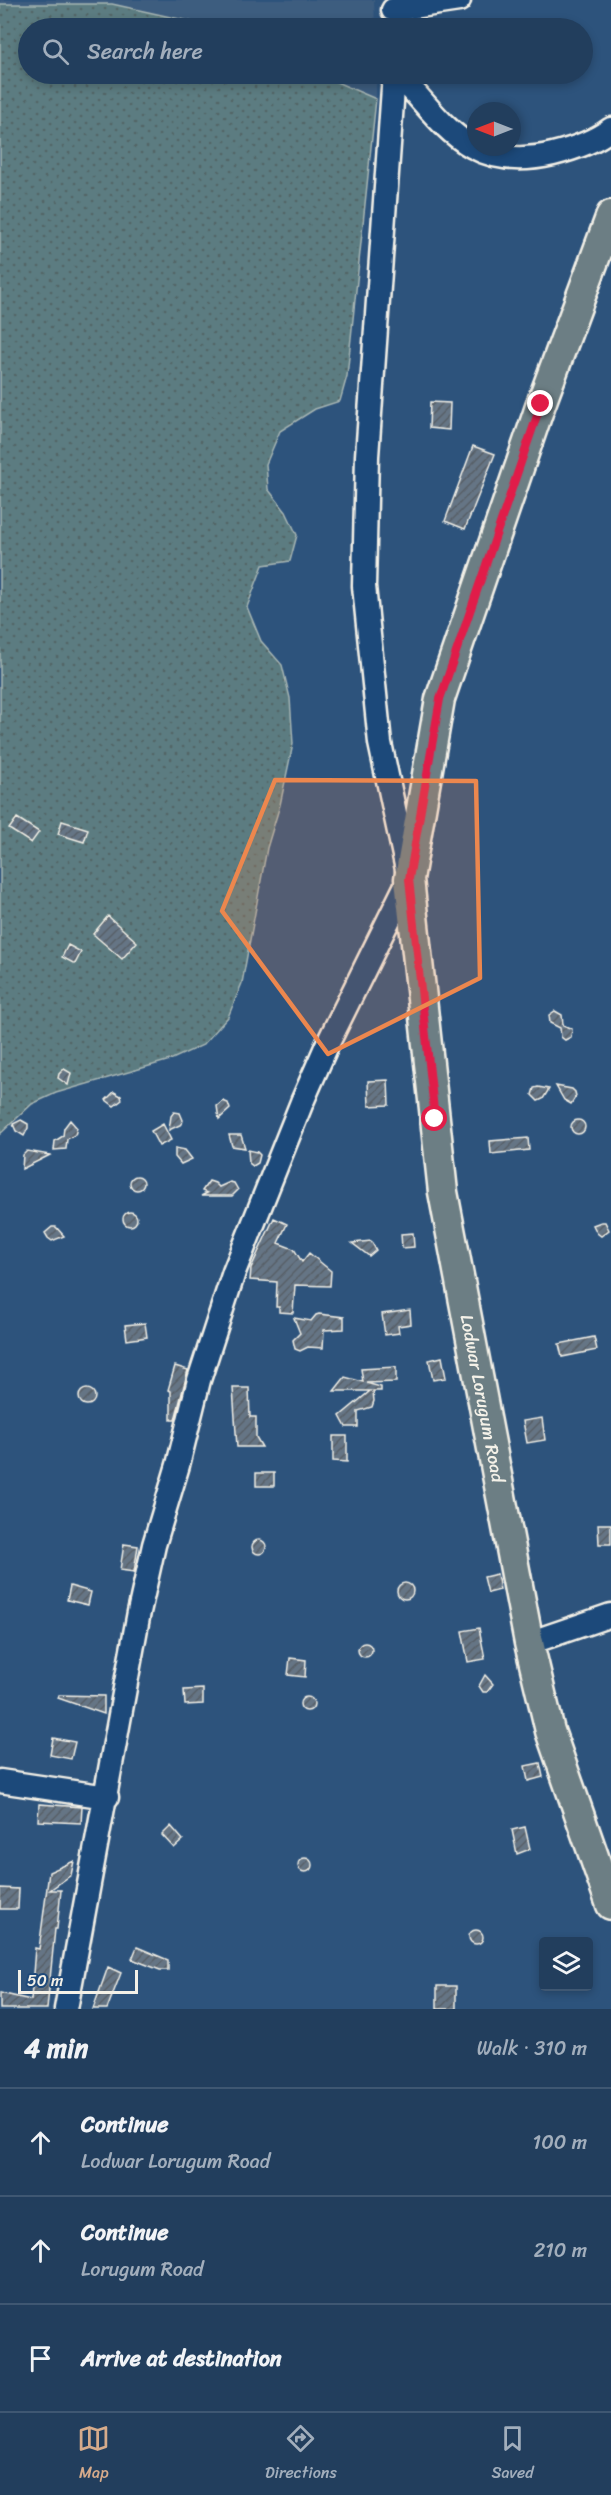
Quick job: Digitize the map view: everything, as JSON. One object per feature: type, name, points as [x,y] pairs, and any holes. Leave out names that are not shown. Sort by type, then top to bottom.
[{"type":"main road","name":"Lodwar Lorugum Road","points":[[611,215],[541,404],[440,699],[409,879],[443,1192],[529,1643],[550,1731],[611,1905]]},
{"type":"street","points":[[393,13],[459,0]]},
{"type":"street","points":[[66,2009],[154,1545],[178,1465],[199,1380],[234,1272],[327,1045],[409,879],[380,743],[364,586],[367,456],[395,84]]},
{"type":"street","points":[[405,84],[443,125],[460,139],[487,154],[513,158],[538,157],[574,149],[611,129]]},
{"type":"street","points":[[529,1643],[611,1615]]},
{"type":"street","points":[[0,1781],[107,1797]]},
{"type":"highlighted area","points":[[275,780],[476,781],[480,978],[328,1054],[222,911]]},
{"type":"shaded area","points":[[0,0],[374,0],[375,18],[154,18],[34,5],[0,4]]},
{"type":"shaded area","points":[[341,84],[376,84],[376,99]]},
{"type":"green space","points":[[0,4],[112,4],[175,18],[18,18],[18,84],[341,84],[376,99],[347,376],[340,401],[315,409],[280,431],[266,464],[268,489],[286,512],[297,535],[290,561],[263,565],[247,607],[261,641],[282,665],[290,698],[293,744],[280,805],[267,848],[242,983],[228,1017],[203,1045],[170,1060],[56,1093],[32,1104],[0,1134]]},
{"type":"building","points":[[430,402],[450,403],[449,430],[429,428]]},
{"type":"building","points":[[473,446],[495,454],[465,529],[445,521]]},
{"type":"building","points":[[17,818],[39,832],[31,843],[9,829]]},
{"type":"building","points":[[62,821],[88,829],[84,842],[58,834]]},
{"type":"building","points":[[108,916],[137,942],[122,959],[93,934]]},
{"type":"building","points":[[68,945],[81,952],[75,964],[62,957]]},
{"type":"building","points":[[555,1011],[562,1015],[563,1025],[572,1029],[571,1037],[565,1040],[561,1037],[560,1028],[550,1023],[549,1015]]},
{"type":"building","points":[[64,1069],[71,1073],[68,1085],[58,1078]]},
{"type":"building","points":[[388,1080],[389,1105],[369,1106],[368,1081]]},
{"type":"building","points":[[556,1086],[572,1089],[575,1092],[576,1096],[571,1104],[564,1100]]},
{"type":"building","points":[[534,1088],[549,1089],[543,1099],[538,1101],[532,1095]]},
{"type":"building","points":[[114,1092],[121,1096],[122,1100],[114,1106],[106,1100]]},
{"type":"building","points":[[223,1101],[228,1103],[230,1109],[219,1119],[217,1106]]},
{"type":"building","points":[[174,1112],[180,1113],[182,1124],[169,1130],[171,1116]]},
{"type":"building","points":[[21,1120],[28,1124],[24,1136],[16,1131],[13,1124]]},
{"type":"building","points":[[70,1120],[77,1128],[75,1135],[67,1139],[66,1149],[54,1150],[55,1141],[63,1136],[64,1128]]},
{"type":"building","points":[[578,1120],[583,1122],[585,1127],[583,1132],[578,1134],[573,1132],[571,1127],[573,1122]]},
{"type":"building","points":[[163,1124],[171,1140],[159,1146],[151,1131]]},
{"type":"building","points":[[229,1135],[241,1135],[245,1148],[232,1146]]},
{"type":"building","points":[[528,1138],[529,1150],[491,1154],[490,1141]]},
{"type":"building","points":[[175,1148],[185,1150],[192,1159],[181,1164],[175,1157]]},
{"type":"building","points":[[248,1150],[260,1155],[258,1163],[253,1166],[249,1163]]},
{"type":"building","points":[[27,1151],[50,1155],[22,1169],[23,1155]]},
{"type":"building","points":[[137,1176],[142,1178],[144,1183],[142,1188],[137,1190],[132,1188],[130,1183],[132,1178]]},
{"type":"building","points":[[209,1181],[219,1187],[230,1182],[234,1183],[238,1190],[232,1196],[201,1196],[207,1193],[202,1191]]},
{"type":"building","points":[[130,1212],[135,1214],[137,1219],[135,1224],[130,1226],[125,1224],[123,1219],[125,1214]]},
{"type":"building","points":[[274,1218],[287,1224],[278,1243],[294,1249],[302,1262],[309,1253],[331,1271],[330,1286],[295,1285],[293,1313],[279,1312],[279,1307],[276,1307],[277,1282],[250,1280],[251,1268]]},
{"type":"building","points":[[605,1222],[609,1230],[601,1236],[593,1225]]},
{"type":"building","points":[[52,1227],[56,1227],[64,1236],[52,1241],[48,1238],[45,1233]]},
{"type":"building","points":[[413,1233],[414,1247],[402,1248],[401,1234]]},
{"type":"building","points":[[371,1241],[376,1250],[369,1256],[352,1243]]},
{"type":"building","points":[[410,1310],[411,1324],[398,1326],[399,1333],[385,1335],[382,1314]]},
{"type":"building","points":[[319,1314],[344,1317],[344,1329],[324,1330],[323,1348],[308,1347],[300,1351],[295,1349],[293,1340],[300,1333],[294,1318],[311,1321]]},
{"type":"building","points":[[145,1323],[147,1337],[127,1340],[125,1325]]},
{"type":"building","points":[[594,1337],[597,1350],[562,1357],[559,1344]]},
{"type":"building","points":[[442,1357],[446,1378],[433,1380],[429,1360]]},
{"type":"building","points":[[175,1366],[188,1370],[175,1420],[171,1420],[171,1391],[168,1390]]},
{"type":"building","points":[[396,1367],[396,1382],[366,1383],[381,1387],[381,1391],[373,1391],[372,1407],[358,1411],[358,1427],[346,1427],[340,1416],[370,1391],[334,1391],[345,1377],[363,1382],[361,1369]]},
{"type":"building","points":[[233,1388],[249,1388],[250,1417],[256,1417],[256,1437],[262,1447],[237,1447]]},
{"type":"building","points":[[87,1389],[95,1397],[87,1405],[79,1397]]},
{"type":"building","points":[[542,1418],[545,1440],[527,1443],[523,1421]]},
{"type":"building","points":[[333,1436],[347,1436],[347,1462],[333,1461]]},
{"type":"building","points":[[256,1473],[274,1473],[274,1486],[256,1486]]},
{"type":"building","points":[[598,1524],[611,1524],[611,1544],[599,1544]]},
{"type":"building","points":[[256,1540],[262,1540],[266,1547],[262,1554],[256,1554],[252,1550],[252,1544]]},
{"type":"building","points":[[124,1544],[138,1546],[134,1572],[120,1570]]},
{"type":"building","points":[[497,1574],[500,1590],[488,1593],[484,1577]]},
{"type":"building","points":[[405,1583],[413,1591],[405,1599],[397,1591]]},
{"type":"building","points":[[70,1586],[91,1592],[88,1605],[67,1600]]},
{"type":"building","points":[[479,1628],[485,1659],[468,1662],[462,1631]]},
{"type":"building","points":[[365,1643],[370,1645],[372,1650],[370,1655],[365,1657],[360,1655],[358,1650],[360,1645]]},
{"type":"building","points":[[290,1658],[306,1660],[305,1677],[288,1675]]},
{"type":"building","points":[[485,1675],[493,1684],[487,1692],[483,1692],[479,1686]]},
{"type":"building","points":[[203,1689],[203,1704],[185,1705],[184,1690]]},
{"type":"building","points":[[59,1695],[104,1696],[104,1714],[58,1698]]},
{"type":"building","points":[[307,1697],[312,1699],[314,1704],[312,1709],[307,1711],[302,1709],[300,1704],[302,1699]]},
{"type":"building","points":[[53,1738],[75,1742],[71,1759],[50,1755]]},
{"type":"building","points":[[540,1763],[543,1777],[528,1781],[525,1766]]},
{"type":"building","points":[[39,1804],[82,1807],[81,1823],[38,1821]]},
{"type":"building","points":[[171,1826],[183,1840],[174,1848],[162,1835]]},
{"type":"building","points":[[525,1827],[530,1849],[517,1854],[512,1830]]},
{"type":"building","points":[[302,1858],[308,1858],[312,1865],[308,1872],[302,1872],[298,1868],[298,1862]]},
{"type":"building","points":[[74,1861],[71,1875],[50,1890],[61,1890],[47,2009],[0,2009],[0,1993],[31,2000],[35,1948],[39,1949],[49,1872]]},
{"type":"building","points":[[0,1888],[19,1889],[18,1909],[0,1909]]},
{"type":"building","points":[[473,1930],[479,1930],[483,1937],[479,1944],[473,1944],[469,1940],[469,1934]]},
{"type":"building","points":[[137,1947],[168,1960],[168,1970],[160,1970],[132,1959]]},
{"type":"building","points":[[108,1967],[121,1973],[107,2009],[93,2009]]},
{"type":"building","points":[[437,1986],[456,1986],[456,2009],[437,2009]]},
{"type":"route","points":[[435,1119],[409,879],[440,699],[541,404]]}]
